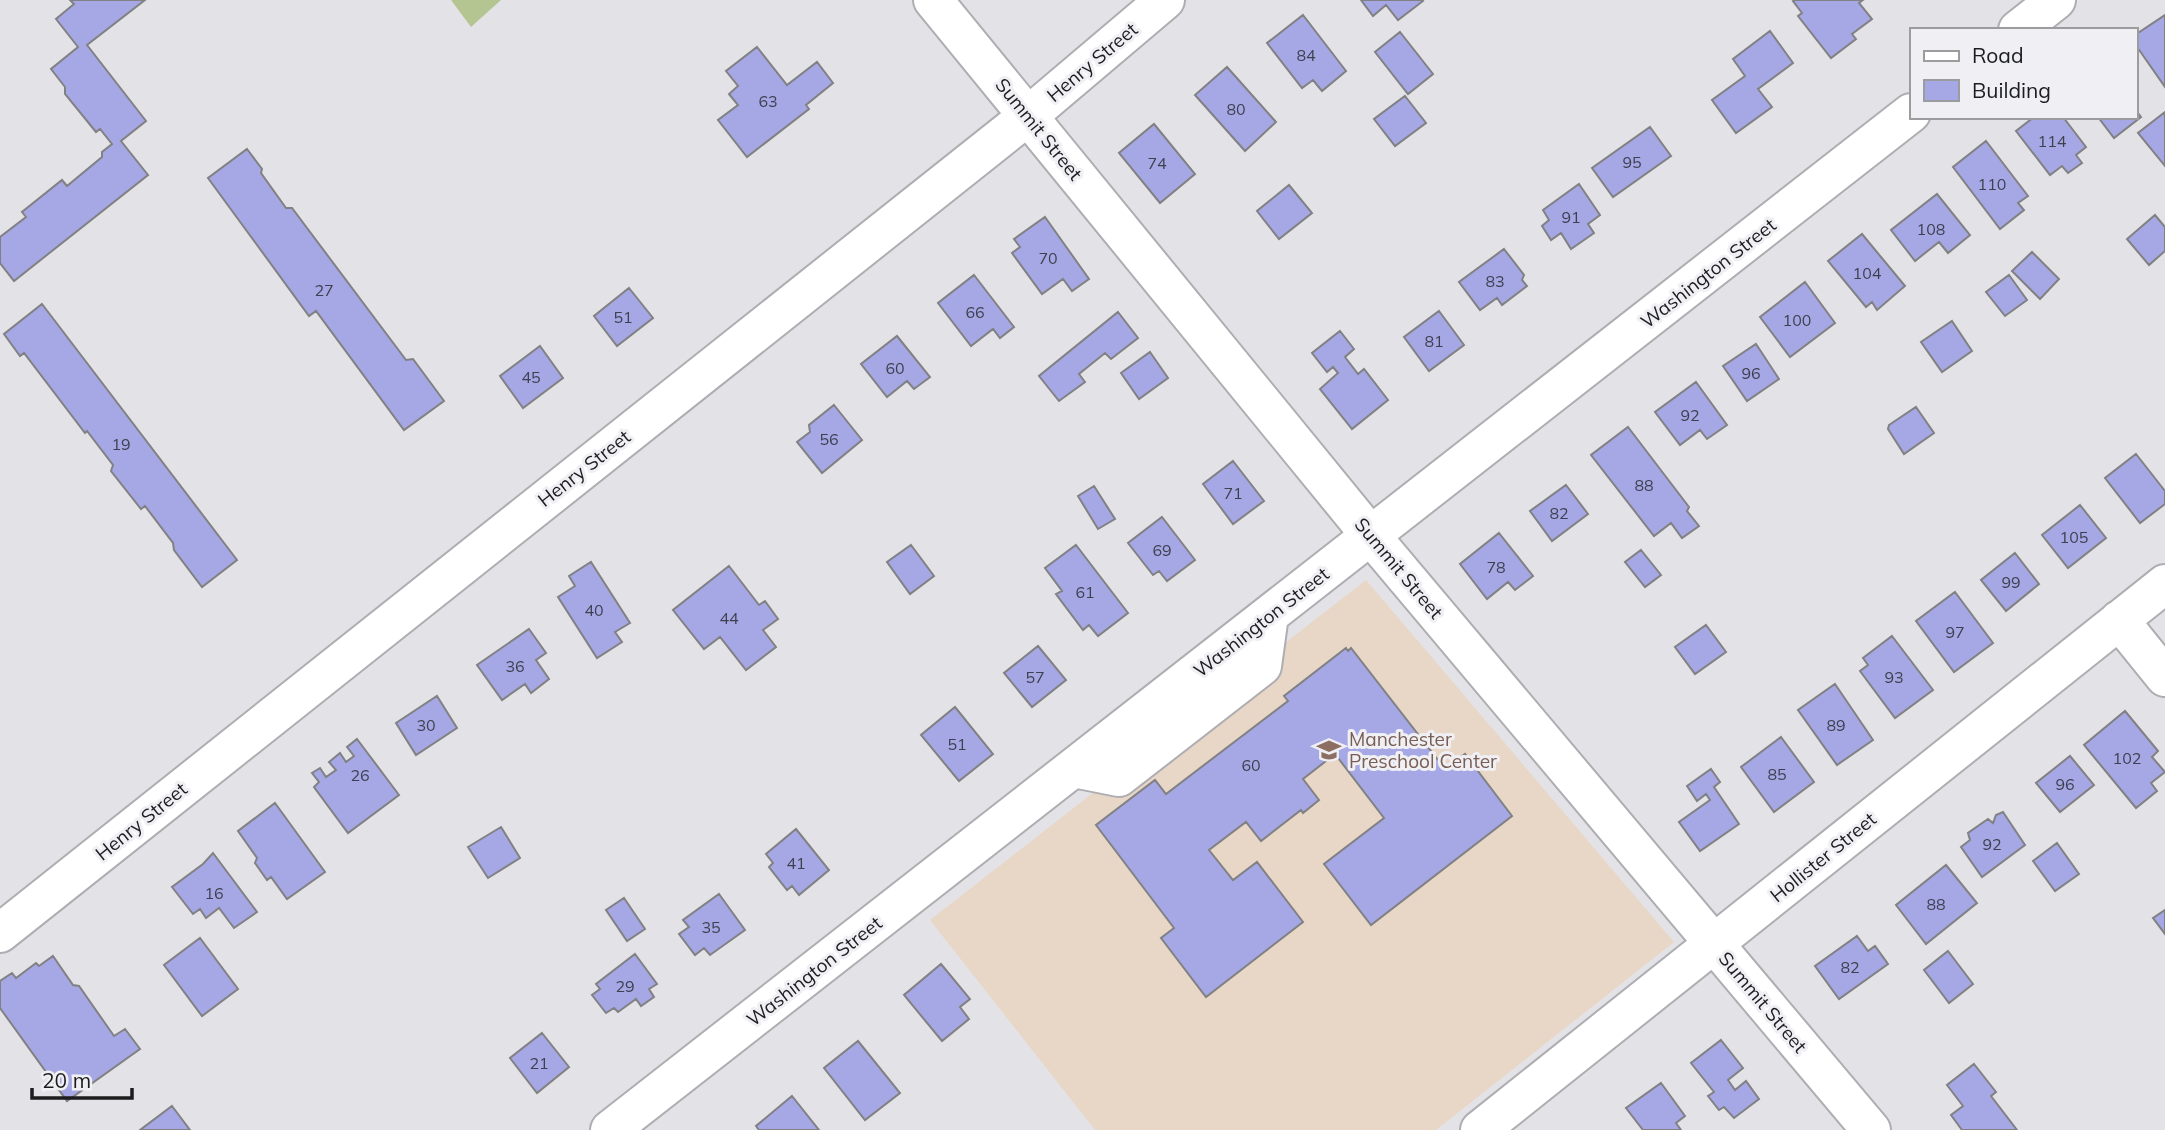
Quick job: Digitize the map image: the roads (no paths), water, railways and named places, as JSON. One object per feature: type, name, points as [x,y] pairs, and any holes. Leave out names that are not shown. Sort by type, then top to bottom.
[{"type":"street","name":"Summit Street","points":[[933,0],[1371,536],[1871,1130]]},
{"type":"street","name":"Henry Street","points":[[0,933],[1028,116],[1166,0]]},
{"type":"street","points":[[2021,28],[2056,0]]},
{"type":"street","name":"Washington Street","points":[[610,1130],[1910,114]]},
{"type":"street","name":"Hollister Street","points":[[1480,1130],[2165,584]]},
{"type":"street","points":[[2119,620],[2165,677]]},
{"type":"place","name":"Manchester Preschool Center","points":[[1329,750]]}]
